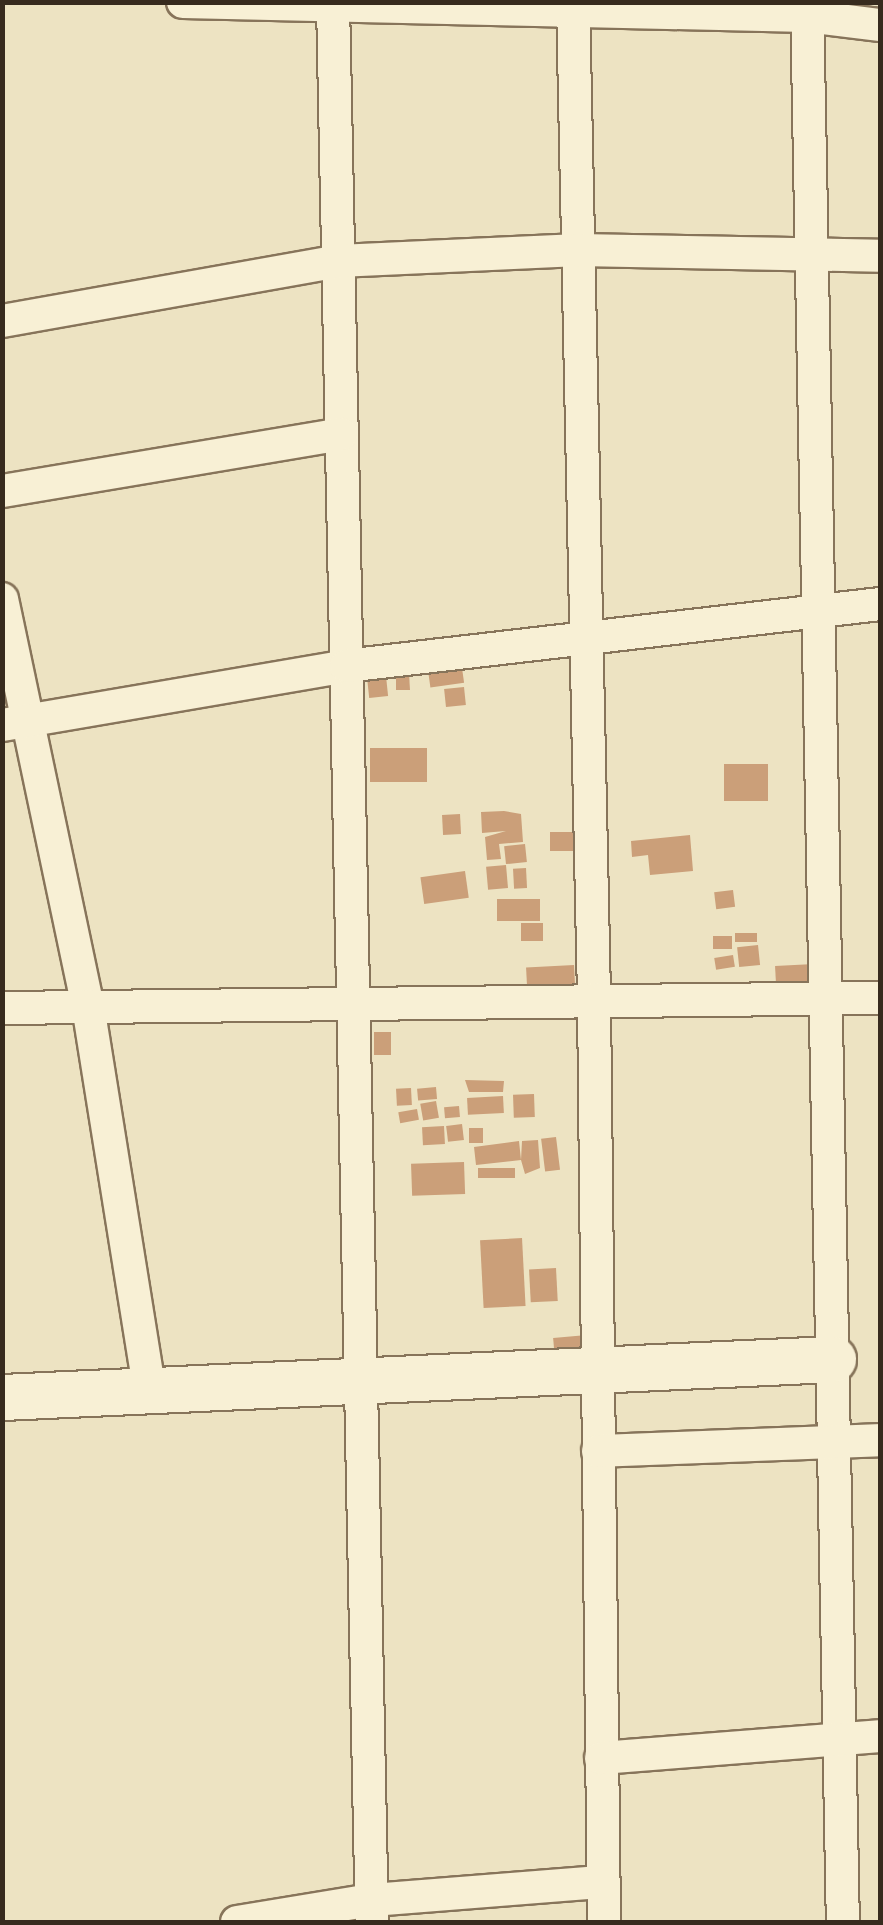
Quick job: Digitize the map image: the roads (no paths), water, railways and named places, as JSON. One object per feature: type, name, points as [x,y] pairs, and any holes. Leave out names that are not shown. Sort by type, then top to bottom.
[{"type":"street","points":[[182,2],[807,9],[880,25]]},
{"type":"street","points":[[334,4],[346,666],[357,999],[360,1381],[372,1911]]},
{"type":"street","points":[[573,7],[594,999],[595,1370],[604,1922]]},
{"type":"street","points":[[807,9],[818,611],[831,998],[843,1922]]},
{"type":"street","points":[[2,321],[338,261],[578,250],[880,256]]},
{"type":"street","points":[[2,491],[341,434]]},
{"type":"street","points":[[2,599],[14,723],[88,1006],[150,1391]]},
{"type":"street","points":[[14,723],[346,666],[880,604]]},
{"type":"street","points":[[2,1008],[357,999],[880,998]]},
{"type":"street","points":[[2,1398],[833,1358]]},
{"type":"street","points":[[598,1452],[880,1440]]},
{"type":"street","points":[[601,1758],[880,1736]]},
{"type":"street","points":[[237,1922],[372,1911],[602,1882]]}]
